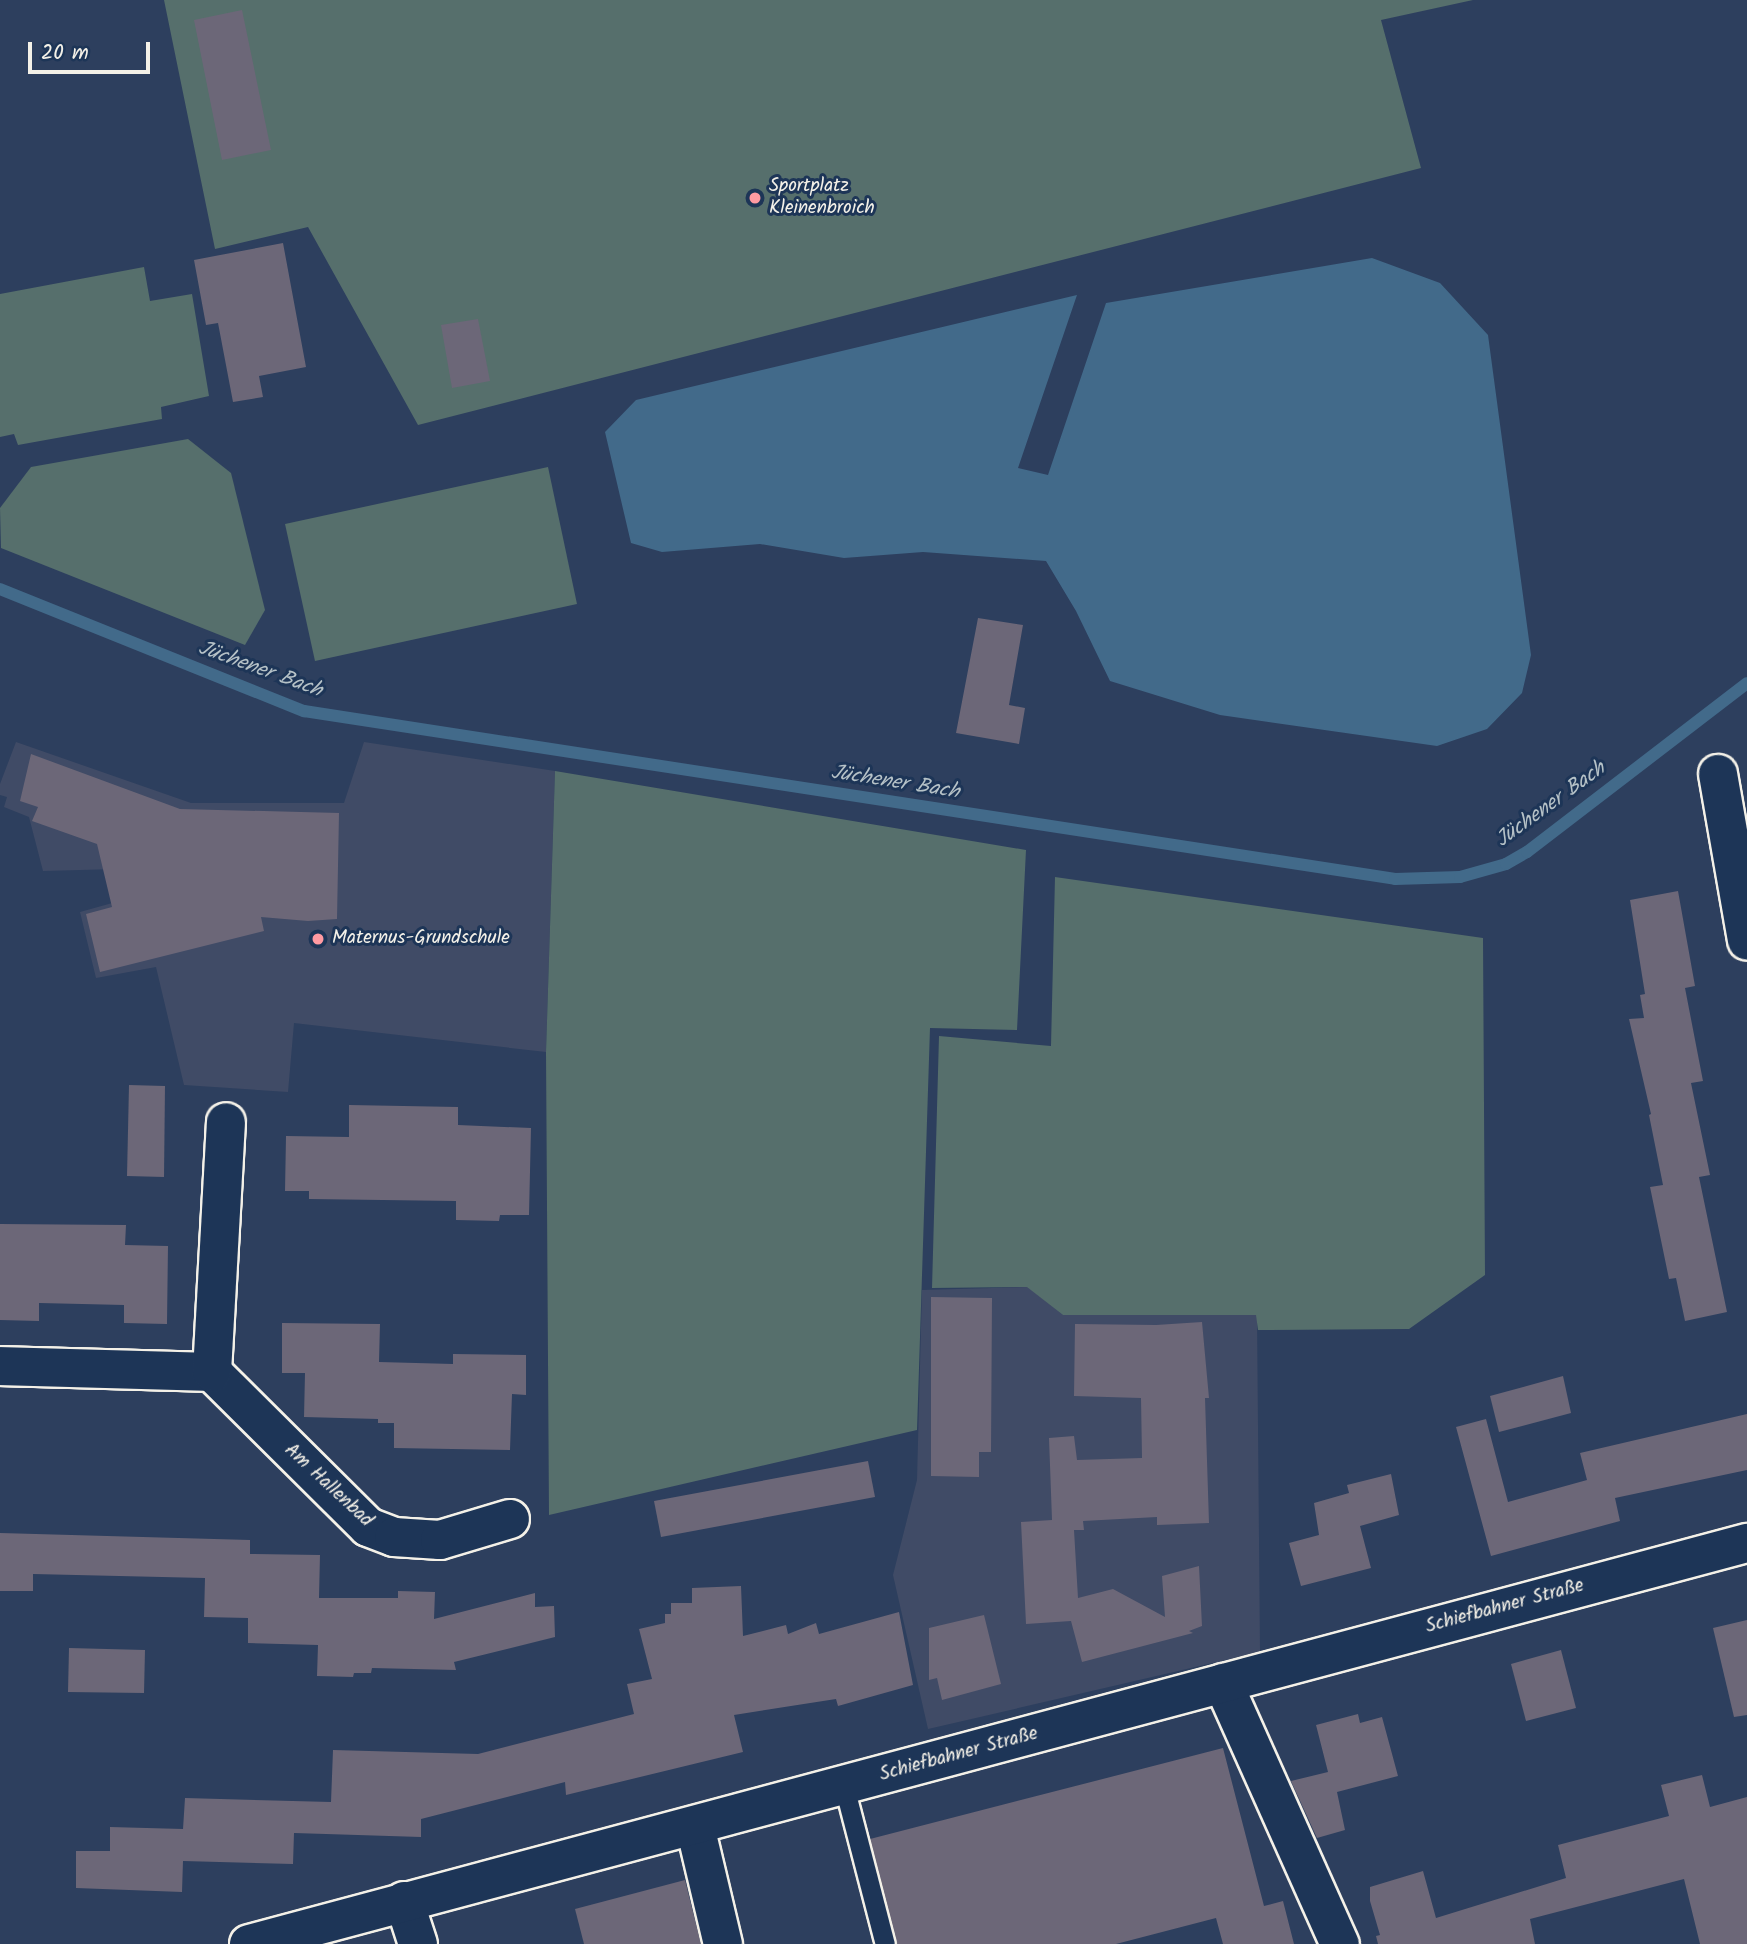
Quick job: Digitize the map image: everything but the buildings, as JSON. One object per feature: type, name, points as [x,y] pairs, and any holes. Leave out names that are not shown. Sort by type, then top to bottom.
[{"type":"street","points":[[1718,774],[1741,867],[1747,941]]},
{"type":"street","points":[[0,1366],[212,1372],[226,1122]]},
{"type":"street","name":"Am Hallenbad","points":[[212,1372],[368,1527],[394,1537],[440,1540],[510,1519]]},
{"type":"street","name":"Schiefbahner Straße","points":[[249,1944],[1747,1543]]},
{"type":"street","points":[[1223,1683],[1340,1944]]},
{"type":"street","points":[[695,1825],[723,1944]]},
{"type":"street","points":[[404,1901],[418,1944]]},
{"type":"lane","points":[[844,1786],[885,1944]]},
{"type":"shaded area","points":[[1372,258],[1440,283],[1488,335],[1531,655],[1522,693],[1487,729],[1437,746],[1220,715],[1110,681],[1076,611],[1046,561],[923,552],[844,558],[760,544],[662,552],[631,543],[605,432],[636,400],[1077,295],[1018,468],[1048,475],[1106,303]]},
{"type":"shaded area","name":"Maternus-Grundschule","points":[[16,742],[191,803],[344,803],[364,742],[555,771],[546,1052],[294,1023],[288,1092],[184,1085],[156,967],[96,978],[80,912],[123,900],[117,869],[43,871],[29,817],[4,807],[7,797],[0,795],[0,784]]},
{"type":"shaded area","points":[[1028,1287],[1063,1315],[1257,1315],[1260,1652],[928,1729],[893,1575],[917,1480],[922,1290]]},
{"type":"green space","name":"Sportplatz Kleinenbroich","points":[[164,0],[1473,0],[1381,20],[1421,168],[418,425],[308,227],[215,249]]},
{"type":"green space","points":[[144,267],[150,301],[192,294],[209,396],[161,407],[162,419],[18,445],[14,434],[0,437],[0,294]]},
{"type":"green space","points":[[188,439],[231,473],[265,610],[245,645],[1,548],[0,508],[31,467]]},
{"type":"green space","points":[[548,467],[577,604],[315,661],[285,524]]},
{"type":"green space","points":[[555,771],[1026,850],[1017,1030],[930,1028],[917,1430],[549,1515],[546,1052]]},
{"type":"green space","points":[[1055,877],[1483,938],[1485,1275],[1409,1329],[1258,1330],[1256,1315],[1063,1315],[1027,1287],[932,1288],[939,1036],[1051,1046]]},
{"type":"waterway","name":"Jüchener Bach","points":[[0,589],[304,711],[1395,879],[1460,877],[1506,864],[1527,852],[1747,683]]},
{"type":"place","name":"Sportplatz Kleinenbroich","points":[[755,198]]},
{"type":"place","name":"Maternus-Grundschule","points":[[318,939]]}]
